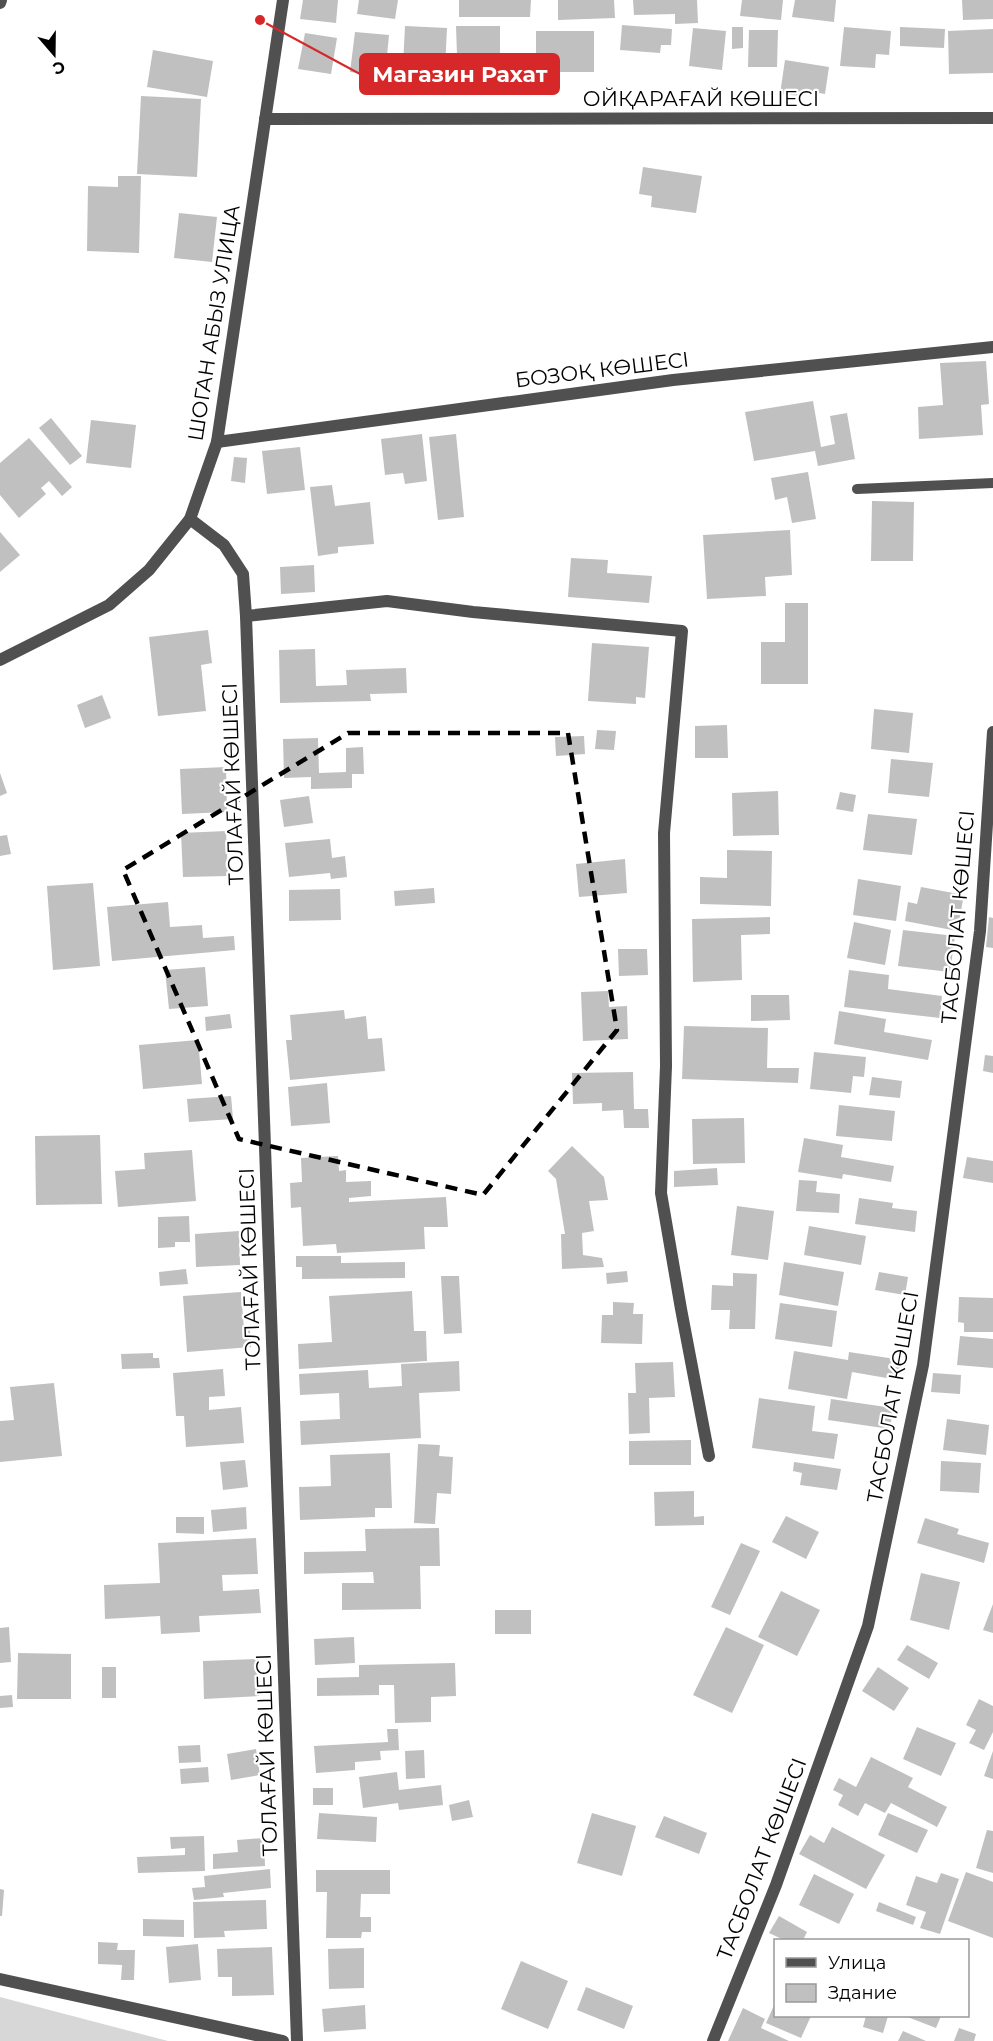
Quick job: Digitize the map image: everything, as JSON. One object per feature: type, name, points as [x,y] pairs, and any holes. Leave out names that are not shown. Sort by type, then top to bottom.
[{"type":"street","name":"ШОГАН АБЫЗ УЛИЦА","points":[[0,660],[109,605],[149,570],[190,519],[217,442],[283,0]]},
{"type":"street","name":"ОЙҚАРАҒАЙ КӨШЕСІ","points":[[266,119],[993,118]]},
{"type":"street","name":"БОЗОҚ КӨШЕСІ","points":[[217,442],[673,380],[993,347]]},
{"type":"street","name":"ТОЛАҒАЙ КӨШЕСІ","points":[[190,519],[224,545],[243,574],[246,616],[297,2041]]},
{"type":"street","points":[[246,616],[387,601],[473,612],[682,631],[664,833],[666,1066],[661,1193],[709,1456]]},
{"type":"street","name":"ТАСБОЛАТ КӨШЕСІ","points":[[713,2041],[776,1885],[868,1626],[923,1365],[981,931],[993,732]]},
{"type":"street","points":[[0,1979],[284,2041]]},
{"type":"lane","points":[[857,489],[993,483]]},
{"type":"highlighted area","points":[[348,733],[568,733],[617,1030],[483,1195],[239,1139],[123,870]]},
{"type":"shaded area","points":[[0,1997],[168,2041],[0,2041]]},
{"type":"building","points":[[303,0],[338,0],[336,23],[300,19]]},
{"type":"building","points":[[359,0],[398,0],[395,19],[357,14]]},
{"type":"building","points":[[459,0],[531,0],[530,17],[459,17]]},
{"type":"building","points":[[558,0],[614,0],[615,18],[558,20]]},
{"type":"building","points":[[633,0],[697,0],[698,23],[675,24],[675,14],[634,15]]},
{"type":"building","points":[[742,0],[783,0],[781,20],[740,16]]},
{"type":"building","points":[[795,0],[836,0],[834,22],[792,17]]},
{"type":"building","points":[[962,0],[993,0],[993,19],[963,20]]},
{"type":"building","points":[[622,25],[672,29],[671,45],[661,45],[660,53],[620,50]]},
{"type":"building","points":[[405,26],[447,28],[445,68],[403,65]]},
{"type":"building","points":[[456,26],[500,26],[500,55],[457,55]]},
{"type":"building","points":[[732,27],[743,27],[743,48],[732,49]]},
{"type":"building","points":[[844,27],[891,31],[889,55],[876,54],[875,68],[840,66]]},
{"type":"building","points":[[900,27],[945,29],[944,48],[900,46]]},
{"type":"building","points":[[693,28],[726,31],[722,70],[689,66]]},
{"type":"building","points":[[993,29],[993,73],[949,74],[948,31]]},
{"type":"building","points":[[749,30],[778,30],[777,67],[748,67]]},
{"type":"building","points":[[536,31],[594,31],[594,72],[536,72]]},
{"type":"building","points":[[355,32],[389,35],[385,76],[350,72]]},
{"type":"building","points":[[305,33],[337,38],[331,74],[298,69]]},
{"type":"building","points":[[153,50],[213,61],[207,97],[147,87]]},
{"type":"building","points":[[785,60],[829,67],[825,94],[802,90],[801,96],[780,94]]},
{"type":"building","points":[[141,96],[201,99],[197,177],[137,174]]},
{"type":"building","points":[[643,167],[702,176],[696,213],[651,207],[652,196],[639,194]]},
{"type":"building","points":[[118,176],[141,176],[139,253],[87,251],[88,186],[118,187]]},
{"type":"building","points":[[179,213],[217,217],[212,262],[174,258]]},
{"type":"building","points":[[986,361],[989,404],[981,405],[983,435],[919,439],[918,407],[943,405],[940,363]]},
{"type":"building","points":[[813,401],[821,447],[835,444],[830,416],[847,413],[855,459],[818,466],[815,451],[754,461],[745,412]]},
{"type":"building","points":[[51,418],[82,456],[70,465],[39,428]]},
{"type":"building","points":[[91,420],[136,425],[131,468],[86,463]]},
{"type":"building","points":[[422,434],[427,481],[405,484],[403,473],[385,475],[381,439]]},
{"type":"building","points":[[456,434],[464,517],[438,520],[429,437]]},
{"type":"building","points":[[29,438],[72,487],[62,496],[49,481],[41,488],[46,494],[19,518],[0,495],[0,463]]},
{"type":"building","points":[[300,447],[305,490],[267,494],[262,451]]},
{"type":"building","points":[[234,457],[247,458],[245,483],[231,481]]},
{"type":"building","points":[[808,472],[816,519],[792,523],[787,497],[775,500],[771,478]]},
{"type":"building","points":[[332,485],[335,506],[370,502],[374,544],[338,547],[338,553],[318,556],[310,487]]},
{"type":"building","points":[[872,501],[914,502],[913,561],[871,561]]},
{"type":"building","points":[[790,530],[792,575],[765,577],[766,596],[707,599],[703,535]]},
{"type":"building","points":[[0,532],[20,555],[0,572]]},
{"type":"building","points":[[571,558],[608,560],[607,573],[652,576],[649,603],[568,597]]},
{"type":"building","points":[[314,565],[315,592],[281,594],[280,567]]},
{"type":"building","points":[[785,603],[808,603],[808,684],[761,684],[761,642],[785,642]]},
{"type":"building","points":[[208,630],[212,663],[201,665],[206,711],[158,716],[149,637]]},
{"type":"building","points":[[592,643],[649,647],[645,698],[636,697],[636,704],[588,701]]},
{"type":"building","points":[[315,649],[316,686],[347,685],[346,670],[406,668],[407,693],[370,694],[371,701],[280,703],[279,650]]},
{"type":"building","points":[[102,695],[111,718],[85,728],[77,705]]},
{"type":"building","points":[[874,709],[913,713],[909,753],[871,749]]},
{"type":"building","points":[[727,725],[728,758],[695,758],[695,726]]},
{"type":"building","points":[[597,730],[616,731],[614,750],[595,749]]},
{"type":"building","points":[[584,736],[585,754],[556,756],[555,737]]},
{"type":"building","points":[[318,738],[319,773],[346,772],[346,748],[363,747],[364,774],[352,774],[352,788],[311,789],[311,777],[284,778],[283,739]]},
{"type":"building","points":[[891,759],[933,763],[929,797],[888,793]]},
{"type":"building","points":[[226,767],[227,812],[182,814],[180,769]]},
{"type":"building","points":[[0,773],[7,793],[0,796]]},
{"type":"building","points":[[778,791],[779,835],[733,836],[732,793]]},
{"type":"building","points":[[840,792],[856,795],[853,812],[836,809]]},
{"type":"building","points":[[309,796],[313,823],[284,827],[280,800]]},
{"type":"building","points":[[868,814],[917,819],[912,855],[863,850]]},
{"type":"building","points":[[226,831],[228,876],[183,877],[181,833]]},
{"type":"building","points":[[7,835],[11,854],[0,856],[0,836]]},
{"type":"building","points":[[330,839],[332,858],[345,856],[347,877],[331,879],[330,873],[289,877],[285,843]]},
{"type":"building","points":[[727,850],[772,851],[771,906],[700,904],[700,877],[727,878]]},
{"type":"building","points":[[625,859],[627,893],[579,897],[576,864]]},
{"type":"building","points":[[858,879],[901,886],[896,921],[853,915]]},
{"type":"building","points":[[93,883],[100,966],[53,970],[47,886]]},
{"type":"building","points":[[921,887],[964,895],[957,931],[905,921],[908,902],[917,904]]},
{"type":"building","points":[[434,888],[435,903],[395,906],[394,891]]},
{"type":"building","points":[[340,889],[341,920],[289,921],[289,890]]},
{"type":"building","points":[[168,902],[170,927],[202,925],[203,938],[234,936],[235,950],[112,961],[107,907]]},
{"type":"building","points":[[770,917],[770,934],[741,935],[742,980],[693,982],[692,919]]},
{"type":"building","points":[[989,917],[993,918],[993,948],[986,947]]},
{"type":"building","points":[[854,922],[891,930],[885,965],[847,958]]},
{"type":"building","points":[[903,930],[955,936],[950,972],[898,966]]},
{"type":"building","points":[[618,949],[647,949],[648,975],[619,976]]},
{"type":"building","points":[[205,967],[208,1006],[169,1009],[165,970]]},
{"type":"building","points":[[849,970],[889,975],[888,989],[942,996],[940,1018],[844,1007]]},
{"type":"building","points":[[608,991],[609,1007],[627,1006],[628,1039],[583,1041],[581,992]]},
{"type":"building","points":[[751,995],[789,995],[790,1020],[751,1021]]},
{"type":"building","points":[[344,1010],[345,1019],[366,1016],[368,1039],[382,1038],[385,1071],[290,1080],[286,1040],[292,1040],[290,1015]]},
{"type":"building","points":[[839,1011],[886,1019],[884,1032],[932,1040],[928,1060],[834,1044]]},
{"type":"building","points":[[230,1014],[232,1028],[206,1031],[205,1017]]},
{"type":"building","points":[[684,1026],[768,1028],[767,1068],[799,1068],[798,1083],[682,1079]]},
{"type":"building","points":[[198,1040],[202,1084],[143,1089],[139,1045]]},
{"type":"building","points":[[814,1052],[866,1057],[864,1077],[853,1076],[851,1093],[810,1089]]},
{"type":"building","points":[[985,1055],[993,1056],[993,1073],[983,1071]]},
{"type":"building","points":[[633,1072],[634,1109],[648,1109],[649,1128],[624,1128],[623,1110],[602,1111],[602,1103],[573,1104],[572,1073]]},
{"type":"building","points":[[872,1077],[902,1081],[900,1098],[869,1095]]},
{"type":"building","points":[[327,1083],[330,1123],[291,1126],[288,1087]]},
{"type":"building","points":[[231,1096],[233,1119],[189,1122],[187,1099]]},
{"type":"building","points":[[839,1105],[895,1111],[892,1141],[836,1136]]},
{"type":"building","points":[[744,1118],[745,1163],[693,1164],[692,1119]]},
{"type":"building","points":[[100,1135],[102,1204],[36,1205],[35,1136]]},
{"type":"building","points":[[804,1138],[843,1145],[841,1157],[894,1166],[891,1182],[843,1174],[842,1179],[798,1172]]},
{"type":"building","points":[[572,1146],[604,1177],[608,1200],[589,1201],[594,1231],[582,1233],[583,1255],[602,1258],[604,1267],[562,1269],[561,1234],[565,1234],[556,1179],[548,1171]]},
{"type":"building","points":[[192,1150],[196,1201],[118,1207],[115,1171],[145,1169],[144,1153]]},
{"type":"building","points":[[338,1156],[339,1171],[346,1170],[346,1182],[371,1181],[371,1196],[349,1198],[349,1202],[446,1197],[448,1227],[424,1227],[425,1249],[337,1253],[336,1244],[303,1246],[301,1207],[291,1208],[290,1183],[302,1182],[301,1158]]},
{"type":"building","points":[[967,1157],[993,1161],[993,1183],[963,1178]]},
{"type":"building","points":[[717,1168],[718,1185],[674,1187],[674,1171]]},
{"type":"building","points":[[799,1180],[817,1181],[816,1192],[840,1194],[839,1213],[796,1211]]},
{"type":"building","points":[[859,1198],[893,1203],[892,1208],[917,1211],[915,1232],[855,1224]]},
{"type":"building","points":[[737,1206],[774,1211],[768,1260],[731,1255]]},
{"type":"building","points":[[189,1216],[190,1242],[175,1242],[175,1247],[158,1248],[158,1217]]},
{"type":"building","points":[[809,1226],[866,1236],[861,1265],[804,1255]]},
{"type":"building","points":[[239,1231],[240,1265],[196,1267],[195,1234]]},
{"type":"building","points":[[296,1256],[341,1256],[341,1263],[405,1262],[405,1278],[302,1279],[302,1267],[296,1267]]},
{"type":"building","points":[[784,1262],[844,1272],[838,1306],[779,1295]]},
{"type":"building","points":[[186,1269],[188,1284],[160,1286],[159,1272]]},
{"type":"building","points":[[627,1271],[628,1282],[607,1284],[606,1273]]},
{"type":"building","points":[[879,1272],[908,1277],[905,1295],[875,1290]]},
{"type":"building","points":[[733,1273],[757,1274],[755,1329],[729,1329],[730,1310],[711,1310],[712,1285],[733,1286]]},
{"type":"building","points":[[441,1276],[459,1276],[462,1333],[444,1334]]},
{"type":"building","points":[[412,1291],[414,1331],[426,1331],[427,1361],[299,1369],[298,1344],[332,1342],[329,1296]]},
{"type":"building","points":[[241,1292],[244,1329],[250,1329],[251,1347],[187,1352],[183,1296]]},
{"type":"building","points":[[959,1297],[993,1298],[993,1332],[964,1332],[964,1323],[958,1322]]},
{"type":"building","points":[[613,1302],[634,1303],[633,1314],[643,1314],[642,1344],[601,1343],[602,1315],[613,1315]]},
{"type":"building","points":[[780,1303],[837,1311],[832,1347],[775,1339]]},
{"type":"building","points":[[960,1336],[993,1339],[993,1368],[957,1365]]},
{"type":"building","points":[[794,1351],[848,1360],[849,1352],[902,1360],[898,1380],[852,1372],[847,1399],[788,1389]]},
{"type":"building","points":[[153,1353],[153,1358],[159,1358],[160,1368],[122,1369],[121,1354]]},
{"type":"building","points":[[459,1361],[460,1391],[419,1393],[421,1438],[301,1445],[300,1421],[340,1419],[339,1393],[300,1395],[299,1374],[368,1370],[369,1388],[402,1386],[401,1364]]},
{"type":"building","points":[[673,1362],[675,1397],[649,1398],[650,1433],[629,1434],[628,1393],[636,1393],[635,1363]]},
{"type":"building","points":[[223,1369],[225,1396],[209,1397],[209,1410],[241,1407],[244,1443],[186,1447],[184,1416],[176,1416],[173,1373]]},
{"type":"building","points":[[933,1373],[961,1375],[960,1394],[931,1392]]},
{"type":"building","points":[[54,1383],[62,1456],[0,1462],[0,1421],[14,1420],[10,1387]]},
{"type":"building","points":[[759,1398],[815,1406],[812,1431],[838,1434],[834,1459],[752,1448]]},
{"type":"building","points":[[831,1399],[893,1408],[890,1429],[828,1420]]},
{"type":"building","points":[[947,1419],[989,1425],[986,1455],[943,1450]]},
{"type":"building","points":[[691,1440],[691,1465],[629,1465],[629,1441]]},
{"type":"building","points":[[418,1444],[440,1445],[439,1456],[453,1457],[451,1494],[437,1493],[435,1524],[414,1523]]},
{"type":"building","points":[[390,1453],[392,1508],[375,1508],[375,1517],[300,1520],[299,1487],[331,1486],[330,1455]]},
{"type":"building","points":[[245,1460],[248,1487],[223,1490],[220,1462]]},
{"type":"building","points":[[941,1461],[981,1463],[979,1493],[940,1491]]},
{"type":"building","points":[[794,1462],[841,1469],[837,1490],[800,1485],[802,1473],[793,1471]]},
{"type":"building","points":[[694,1491],[694,1517],[704,1516],[704,1525],[655,1526],[654,1492]]},
{"type":"building","points":[[246,1507],[247,1529],[213,1532],[211,1510]]},
{"type":"building","points":[[786,1516],[819,1532],[806,1559],[772,1542]]},
{"type":"building","points":[[176,1517],[204,1517],[204,1534],[176,1533]]},
{"type":"building","points":[[925,1518],[959,1529],[957,1534],[989,1543],[984,1563],[917,1543]]},
{"type":"building","points":[[439,1528],[440,1566],[420,1566],[421,1609],[342,1610],[342,1583],[374,1583],[373,1572],[304,1574],[304,1552],[366,1551],[365,1529]]},
{"type":"building","points":[[256,1538],[258,1574],[222,1575],[223,1591],[259,1589],[261,1613],[199,1616],[200,1632],[161,1634],[160,1616],[105,1619],[104,1585],[160,1583],[158,1543]]},
{"type":"building","points":[[741,1543],[760,1551],[730,1615],[711,1607]]},
{"type":"building","points":[[921,1573],[960,1582],[949,1630],[910,1620]]},
{"type":"building","points":[[781,1591],[820,1610],[797,1656],[758,1637]]},
{"type":"building","points":[[993,1604],[993,1633],[983,1630]]},
{"type":"building","points":[[495,1610],[531,1610],[531,1634],[495,1634]]},
{"type":"building","points":[[9,1627],[11,1662],[0,1663],[0,1628]]},
{"type":"building","points":[[726,1627],[764,1645],[732,1713],[693,1695]]},
{"type":"building","points":[[354,1637],[355,1663],[315,1665],[314,1639]]},
{"type":"building","points":[[907,1645],[938,1663],[929,1679],[897,1660]]},
{"type":"building","points":[[18,1653],[71,1654],[71,1699],[17,1699]]},
{"type":"building","points":[[257,1659],[259,1696],[204,1699],[203,1661]]},
{"type":"building","points":[[455,1663],[456,1696],[431,1697],[431,1722],[395,1723],[394,1685],[379,1685],[379,1695],[317,1696],[317,1678],[359,1677],[359,1665]]},
{"type":"building","points":[[102,1667],[116,1667],[116,1698],[102,1698]]},
{"type":"building","points":[[878,1667],[909,1688],[894,1711],[862,1691]]},
{"type":"building","points":[[12,1695],[13,1707],[0,1708],[0,1696]]},
{"type":"building","points":[[979,1699],[993,1706],[993,1732],[984,1750],[969,1743],[976,1730],[966,1725]]},
{"type":"building","points":[[917,1727],[956,1743],[941,1776],[903,1759]]},
{"type":"building","points":[[387,1729],[398,1729],[399,1750],[380,1751],[381,1760],[355,1762],[355,1770],[316,1773],[314,1746],[388,1742]]},
{"type":"building","points":[[200,1745],[201,1762],[179,1763],[178,1746]]},
{"type":"building","points":[[256,1749],[260,1775],[231,1780],[227,1754]]},
{"type":"building","points":[[424,1750],[425,1778],[406,1779],[405,1751]]},
{"type":"building","points":[[993,1751],[993,1779],[984,1776]]},
{"type":"building","points":[[871,1757],[913,1778],[908,1787],[947,1807],[937,1827],[891,1803],[885,1813],[865,1803],[858,1816],[838,1805],[843,1795],[833,1790],[839,1778],[856,1787]]},
{"type":"building","points":[[208,1767],[209,1782],[181,1784],[180,1769]]},
{"type":"building","points":[[397,1772],[399,1790],[441,1785],[443,1805],[399,1810],[398,1803],[363,1808],[359,1777]]},
{"type":"building","points":[[313,1788],[333,1788],[333,1805],[313,1805]]},
{"type":"building","points":[[469,1800],[473,1817],[452,1821],[449,1805]]},
{"type":"building","points":[[319,1813],[377,1817],[376,1842],[317,1839]]},
{"type":"building","points":[[592,1813],[636,1826],[622,1876],[577,1863]]},
{"type":"building","points":[[888,1813],[928,1830],[917,1853],[878,1835]]},
{"type":"building","points":[[664,1816],[707,1833],[699,1854],[655,1837]]},
{"type":"building","points":[[832,1827],[885,1855],[866,1889],[799,1854],[810,1835],[824,1843]]},
{"type":"building","points":[[987,1830],[993,1831],[993,1873],[976,1868]]},
{"type":"building","points":[[204,1836],[205,1871],[138,1873],[137,1857],[185,1855],[185,1848],[171,1849],[170,1837]]},
{"type":"building","points":[[264,1838],[265,1866],[213,1869],[213,1854],[238,1852],[237,1840]]},
{"type":"building","points":[[270,1869],[271,1888],[223,1893],[224,1897],[194,1900],[192,1888],[205,1887],[204,1876]]},
{"type":"building","points":[[316,1870],[390,1870],[390,1894],[361,1894],[360,1917],[371,1917],[371,1932],[362,1932],[361,1938],[326,1938],[327,1892],[316,1892]]},
{"type":"building","points":[[966,1872],[993,1882],[993,1938],[948,1921]]},
{"type":"building","points":[[941,1873],[959,1879],[940,1934],[920,1928],[926,1912],[906,1905],[916,1876],[937,1883]]},
{"type":"building","points":[[814,1874],[854,1894],[839,1924],[799,1905]]},
{"type":"building","points":[[0,1889],[4,1890],[2,1916],[0,1916]]},
{"type":"building","points":[[266,1900],[267,1929],[224,1931],[225,1937],[194,1938],[193,1902]]},
{"type":"building","points":[[879,1902],[916,1917],[913,1925],[876,1911]]},
{"type":"building","points":[[779,1916],[807,1932],[804,1939],[782,1939],[769,1933]]},
{"type":"building","points":[[143,1919],[184,1920],[184,1937],[143,1936]]},
{"type":"building","points":[[98,1942],[118,1943],[117,1950],[135,1950],[134,1980],[121,1980],[122,1965],[98,1964]]},
{"type":"building","points":[[198,1944],[201,1980],[169,1983],[166,1947]]},
{"type":"building","points":[[272,1947],[274,1995],[232,1996],[232,1977],[218,1977],[217,1949]]},
{"type":"building","points":[[364,1948],[364,1988],[329,1989],[328,1949]]},
{"type":"building","points":[[521,1961],[568,1981],[548,2029],[501,2009]]},
{"type":"building","points":[[586,1987],[633,2006],[624,2029],[577,2010]]},
{"type":"building","points":[[365,2005],[366,2029],[324,2032],[322,2009]]},
{"type":"building","points":[[774,2005],[774,2017],[811,2017],[801,2038],[766,2023]]},
{"type":"building","points":[[743,2008],[765,2019],[761,2028],[789,2041],[728,2041]]},
{"type":"building","points":[[866,2017],[888,2017],[883,2033],[863,2027]]},
{"type":"building","points":[[908,2017],[941,2017],[936,2028]]},
{"type":"building","points":[[959,2028],[976,2034],[974,2041],[954,2041]]},
{"type":"building","points":[[903,2031],[926,2041],[898,2041]]},
{"type":"place","name":"Магазин Рахат","points":[[260,20]]}]
